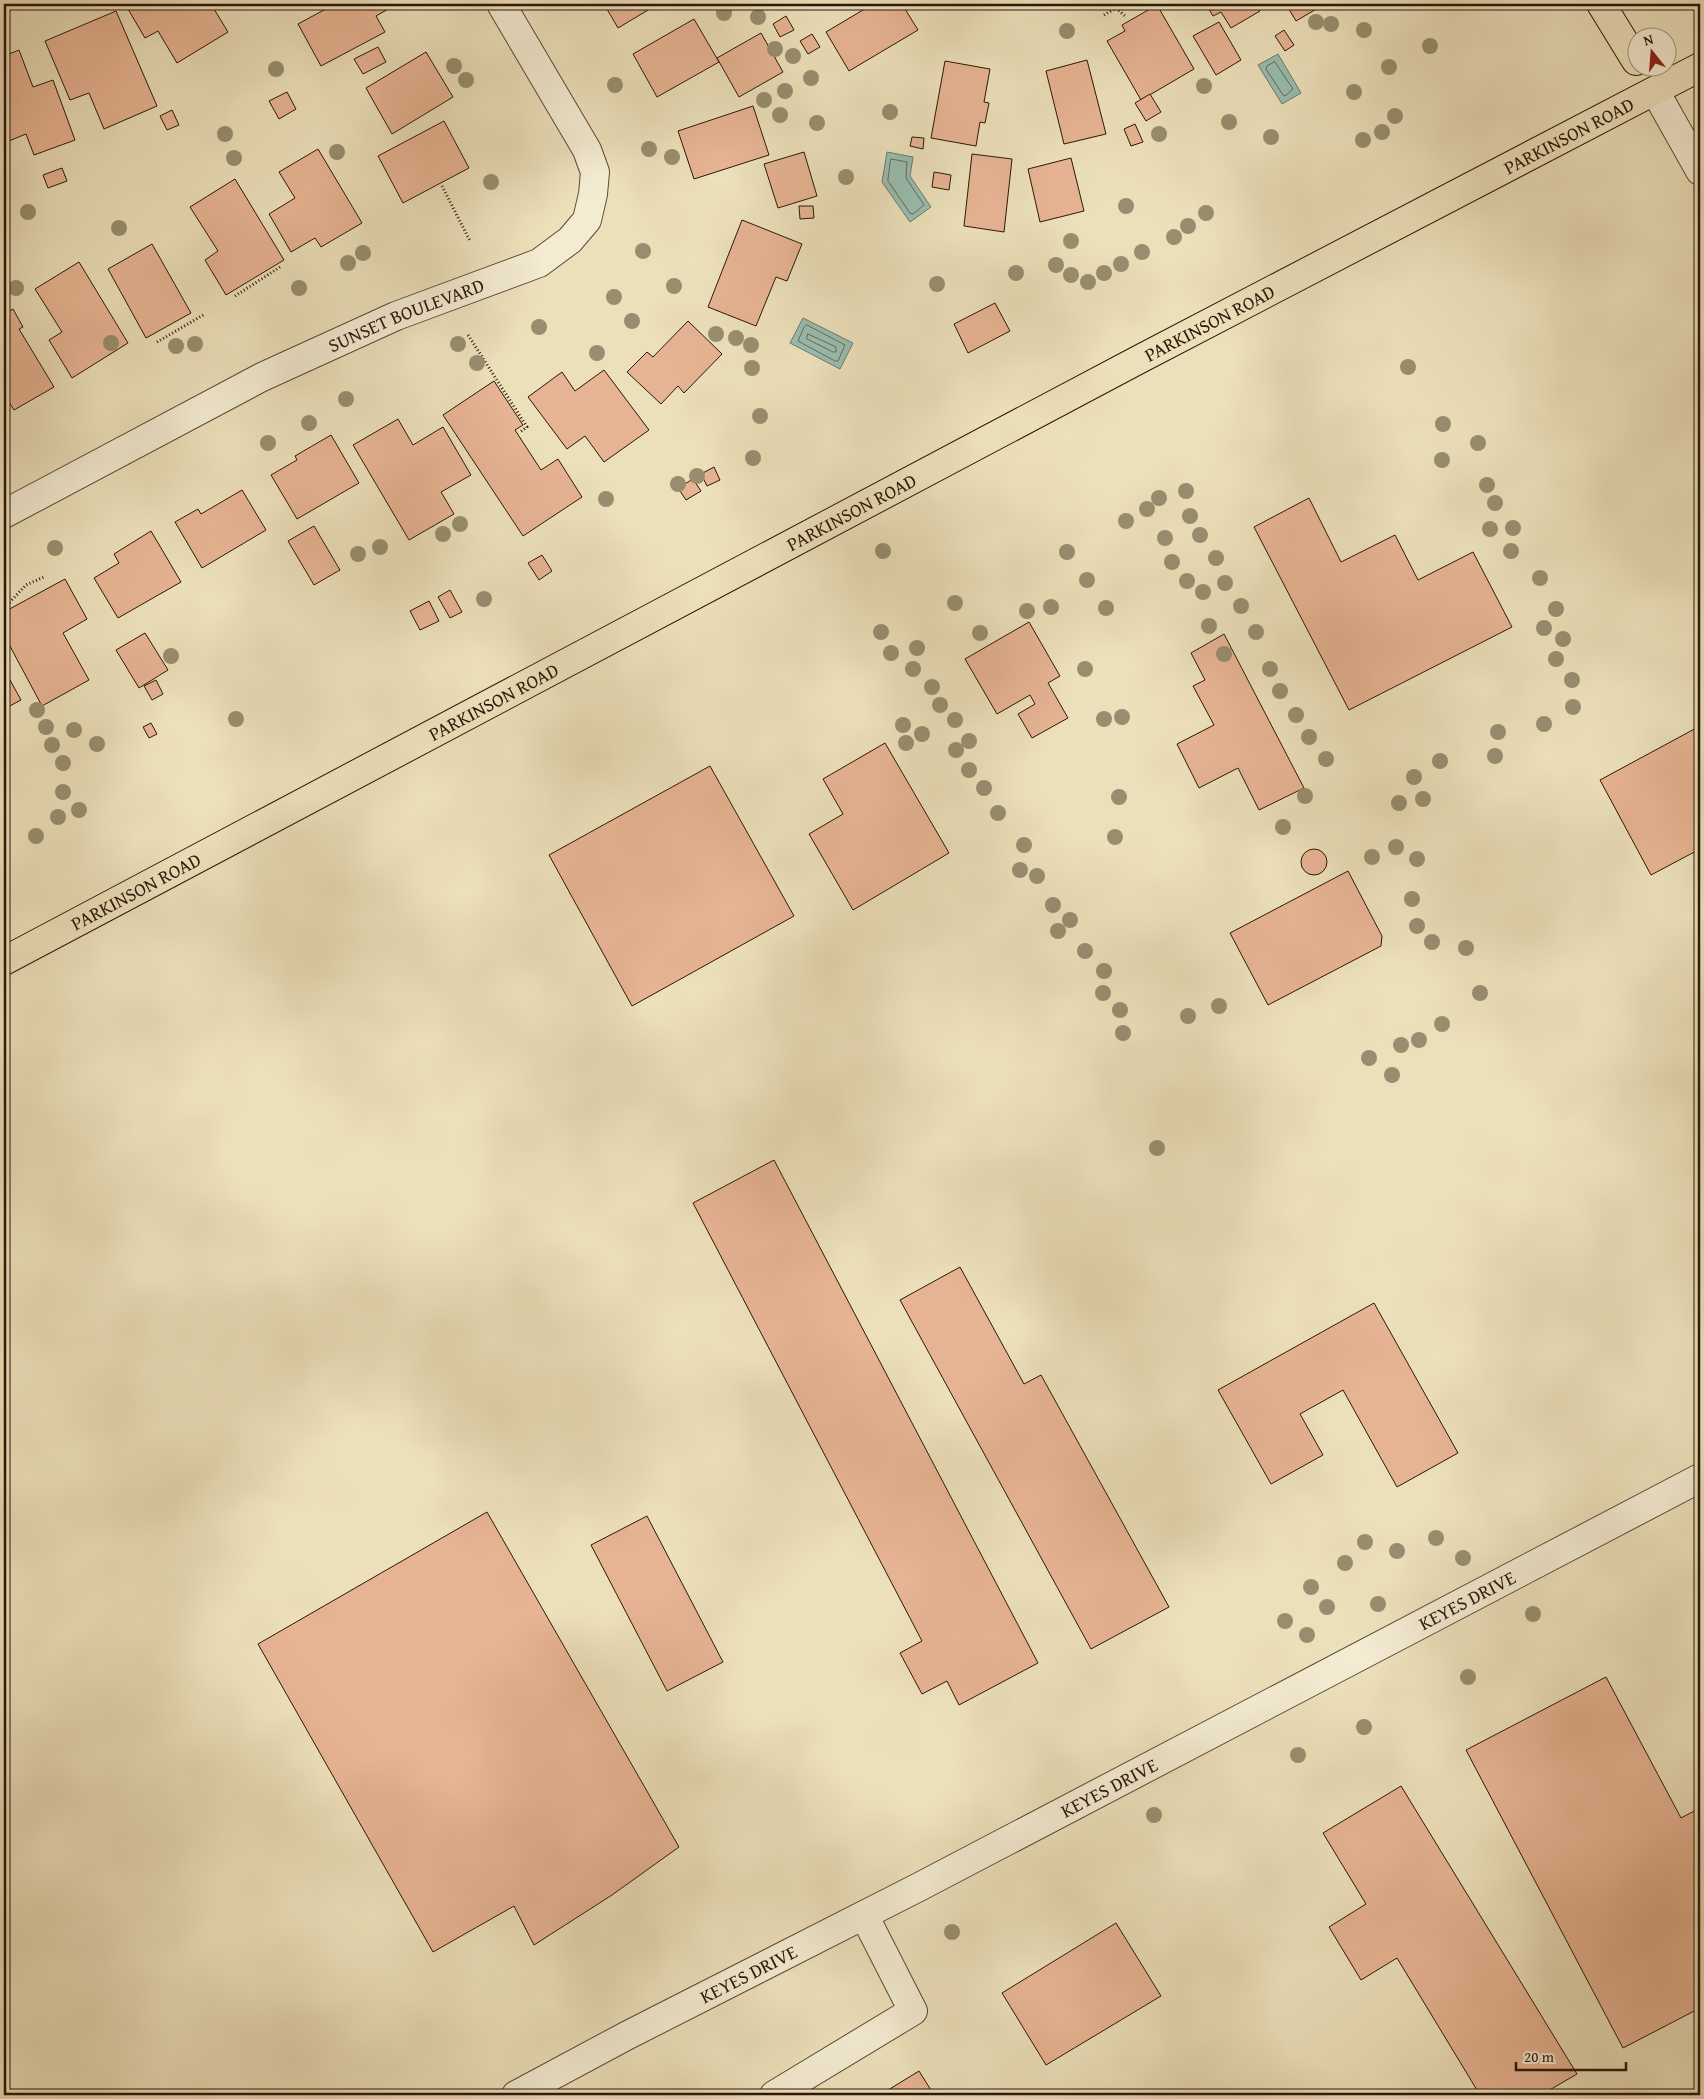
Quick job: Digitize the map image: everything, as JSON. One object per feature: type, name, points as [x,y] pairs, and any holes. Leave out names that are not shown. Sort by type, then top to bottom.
[{"type":"main road","points":[[1601,4],[1626,45]]},
{"type":"main road","name":"PARKINSON ROAD","points":[[4,961],[1138,360],[1700,67]]},
{"type":"main road","points":[[1647,78],[1655,91]]},
{"type":"street","name":"SUNSET BOULEVARD","points":[[4,514],[262,377],[396,316],[539,263],[570,240],[587,220],[593,194],[595,172],[587,150],[501,4]]},
{"type":"street","points":[[1655,91],[1700,171]]},
{"type":"street","name":"KEYES DRIVE","points":[[516,2095],[1700,1478]]},
{"type":"street","points":[[774,2095],[913,2011],[864,1915]]},
{"type":"path","points":[[1104,15],[1116,8],[1125,16]]},
{"type":"path","points":[[442,186],[470,241]]},
{"type":"path","points":[[235,296],[280,267]]},
{"type":"path","points":[[157,342],[205,314]]},
{"type":"path","points":[[468,335],[527,427],[520,432]]},
{"type":"path","points":[[7,605],[26,586],[44,577]]},
{"type":"water","points":[[1278,54],[1301,93],[1282,104],[1258,65]]},
{"type":"water","points":[[887,152],[913,157],[910,176],[931,207],[910,222],[882,182]]},
{"type":"water","points":[[803,318],[853,343],[840,369],[790,343]]},
{"type":"building","points":[[125,4],[211,4],[228,32],[177,63],[158,31],[145,38]]},
{"type":"building","points":[[335,4],[387,4],[390,8],[376,16],[385,32],[321,66],[298,24]]},
{"type":"building","points":[[604,4],[658,4],[618,28]]},
{"type":"building","points":[[873,4],[902,4],[918,30],[849,71],[826,32]]},
{"type":"building","points":[[1206,4],[1255,4],[1260,11],[1231,28],[1221,12],[1213,16]]},
{"type":"building","points":[[1286,4],[1316,4],[1318,8],[1296,21]]},
{"type":"building","points":[[1157,5],[1194,69],[1141,100],[1107,41],[1125,31],[1122,25]]},
{"type":"building","points":[[116,11],[157,106],[104,129],[89,93],[70,100],[45,41]]},
{"type":"building","points":[[786,16],[794,30],[780,37],[773,24]]},
{"type":"building","points":[[694,19],[719,62],[657,97],[633,54]]},
{"type":"building","points":[[1219,22],[1241,60],[1216,75],[1193,36]]},
{"type":"building","points":[[1284,30],[1294,45],[1285,51],[1275,36]]},
{"type":"building","points":[[761,33],[783,72],[739,97],[717,58]]},
{"type":"building","points":[[812,34],[820,47],[808,54],[800,41]]},
{"type":"building","points":[[378,47],[386,62],[363,74],[354,59]]},
{"type":"building","points":[[19,50],[33,87],[53,80],[75,140],[34,155],[26,134],[4,143],[4,56]]},
{"type":"building","points":[[426,52],[453,97],[392,134],[366,88]]},
{"type":"building","points":[[1087,60],[1106,134],[1064,144],[1046,71]]},
{"type":"building","points":[[945,61],[990,69],[984,102],[989,103],[985,123],[980,122],[976,146],[931,138]]},
{"type":"building","points":[[287,92],[296,109],[279,119],[269,101]]},
{"type":"building","points":[[1150,94],[1161,112],[1146,121],[1135,103]]},
{"type":"building","points":[[753,106],[769,155],[694,179],[678,131]]},
{"type":"building","points":[[172,110],[179,125],[167,130],[160,116]]},
{"type":"building","points":[[444,121],[469,168],[403,203],[378,156]]},
{"type":"building","points":[[1135,124],[1143,142],[1131,146],[1124,129]]},
{"type":"building","points":[[912,137],[924,138],[923,149],[910,146]]},
{"type":"building","points":[[318,149],[362,223],[321,247],[315,238],[291,252],[269,214],[295,198],[279,172]]},
{"type":"building","points":[[804,152],[817,196],[778,208],[764,164]]},
{"type":"building","points":[[972,154],[1012,159],[1004,232],[964,226]]},
{"type":"building","points":[[1071,158],[1084,211],[1040,222],[1028,169]]},
{"type":"building","points":[[62,168],[67,181],[48,188],[43,175]]},
{"type":"building","points":[[934,172],[951,175],[949,190],[932,187]]},
{"type":"building","points":[[235,179],[284,260],[226,295],[205,260],[218,251],[190,207]]},
{"type":"building","points":[[799,206],[813,206],[814,218],[800,219]]},
{"type":"building","points":[[742,220],[802,244],[787,281],[776,277],[756,326],[708,307]]},
{"type":"building","points":[[152,244],[191,313],[146,338],[108,269]]},
{"type":"building","points":[[79,262],[128,343],[72,378],[49,340],[62,332],[35,289]]},
{"type":"building","points":[[995,303],[1010,331],[968,353],[954,324]]},
{"type":"building","points":[[13,309],[23,327],[19,329],[54,387],[14,410],[7,399],[4,401],[4,314]]},
{"type":"building","points":[[688,321],[722,354],[684,393],[678,386],[661,404],[627,372],[647,352],[653,357]]},
{"type":"building","points":[[604,370],[649,430],[604,462],[585,436],[567,449],[528,397],[562,372],[575,391]]},
{"type":"building","points":[[494,381],[523,425],[515,430],[541,470],[558,459],[582,497],[523,536],[443,415]]},
{"type":"building","points":[[398,419],[413,445],[443,427],[471,475],[441,492],[454,514],[409,540],[353,445]]},
{"type":"building","points":[[331,435],[359,483],[297,519],[271,475],[297,460],[295,456]]},
{"type":"building","points":[[714,467],[720,480],[707,486],[701,474]]},
{"type":"building","points":[[693,479],[701,491],[686,500],[678,488]]},
{"type":"building","points":[[242,490],[266,530],[202,568],[175,522],[198,509],[201,514]]},
{"type":"building","points":[[1309,498],[1341,562],[1395,535],[1418,580],[1473,552],[1512,627],[1349,710],[1254,527]]},
{"type":"building","points":[[314,526],[340,570],[314,585],[288,541]]},
{"type":"building","points":[[151,531],[181,582],[118,618],[94,578],[119,563],[114,554]]},
{"type":"building","points":[[542,555],[552,571],[539,580],[528,563]]},
{"type":"building","points":[[65,579],[87,619],[63,633],[89,680],[42,706],[4,635],[4,612]]},
{"type":"building","points":[[450,590],[462,612],[450,618],[438,597]]},
{"type":"building","points":[[429,601],[439,621],[420,630],[410,611]]},
{"type":"building","points":[[1029,622],[1060,676],[1048,683],[1068,718],[1032,738],[1018,714],[1035,704],[1030,695],[997,714],[965,659]]},
{"type":"building","points":[[145,633],[168,670],[139,688],[116,650]]},
{"type":"building","points":[[1224,634],[1304,788],[1259,810],[1238,768],[1199,788],[1177,744],[1214,725],[1193,686],[1205,680],[1191,653]]},
{"type":"building","points":[[4,669],[21,700],[4,709]]},
{"type":"building","points":[[156,680],[163,694],[152,700],[144,686]]},
{"type":"building","points":[[151,723],[157,734],[149,738],[143,727]]},
{"type":"building","points":[[1700,726],[1700,849],[1651,875],[1600,780]]},
{"type":"building","points":[[885,743],[949,853],[853,910],[809,834],[843,814],[823,779]]},
{"type":"building","points":[[710,766],[794,916],[632,1006],[549,855]]},
{"type":"building","points":[[1314,849],[1323,853],[1327,862],[1323,871],[1314,875],[1305,871],[1301,862],[1305,853]]},
{"type":"building","points":[[1348,871],[1382,936],[1381,946],[1268,1005],[1230,933]]},
{"type":"building","points":[[774,1160],[1038,1663],[959,1705],[947,1681],[922,1694],[900,1653],[922,1641],[693,1203]]},
{"type":"building","points":[[960,1267],[1024,1384],[1041,1375],[1169,1607],[1091,1649],[900,1300]]},
{"type":"building","points":[[1374,1303],[1458,1453],[1397,1487],[1343,1390],[1300,1414],[1323,1455],[1271,1484],[1218,1390]]},
{"type":"building","points":[[487,1512],[679,1847],[612,1895],[534,1945],[514,1906],[433,1952],[258,1644]]},
{"type":"building","points":[[647,1516],[723,1662],[667,1691],[591,1545]]},
{"type":"building","points":[[1606,1677],[1681,1818],[1700,1808],[1700,2008],[1623,2048],[1466,1750]]},
{"type":"building","points":[[1401,1786],[1577,2074],[1541,2095],[1480,2095],[1397,1958],[1361,1980],[1329,1927],[1366,1904],[1323,1833]]},
{"type":"building","points":[[1116,1923],[1161,1996],[1046,2065],[1002,1993]]},
{"type":"building","points":[[919,2071],[934,2095],[880,2095]]}]
